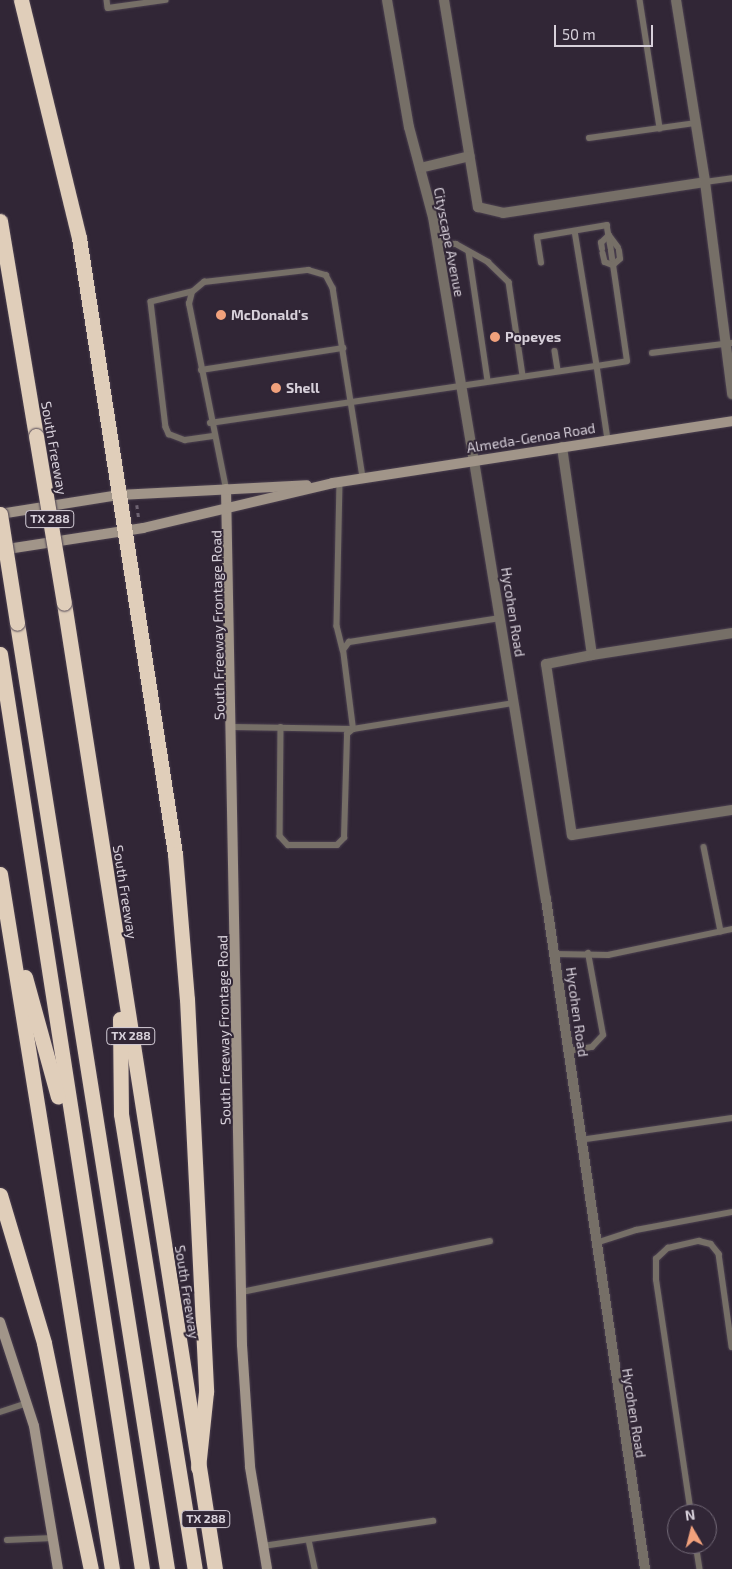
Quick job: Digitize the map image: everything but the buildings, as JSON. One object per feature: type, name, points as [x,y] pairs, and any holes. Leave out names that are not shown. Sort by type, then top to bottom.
[{"type":"highway","points":[[21,0],[79,238],[175,854],[184,953],[206,1392],[198,1468]]},
{"type":"highway","name":"South Freeway","points":[[0,221],[64,603],[215,1569]]},
{"type":"highway","points":[[0,514],[167,1569]]},
{"type":"highway","points":[[0,654],[78,1169],[142,1569]]},
{"type":"highway","points":[[0,874],[112,1569]]},
{"type":"highway","points":[[5,903],[78,1169]]},
{"type":"highway","points":[[120,965],[121,1114],[194,1569]]},
{"type":"highway","points":[[0,1195],[44,1343],[91,1569]]},
{"type":"main road","name":"Almeda-Genoa Road","points":[[0,550],[124,532],[363,478],[732,421]]},
{"type":"main road","name":"Almeda-Genoa Road","points":[[0,514],[119,495],[337,483]]},
{"type":"main road","name":"South Freeway Frontage Road","points":[[226,489],[230,508],[242,1292],[250,1467],[267,1569]]},
{"type":"main road","points":[[0,1322],[27,1403],[58,1569]]},
{"type":"street","name":"Cityscape Avenue","points":[[387,0],[420,168],[437,243],[474,461]]},
{"type":"street","points":[[444,0],[478,207],[503,213],[705,182]]},
{"type":"street","points":[[676,0],[728,343],[732,394]]},
{"type":"street","points":[[420,168],[470,156]]},
{"type":"street","points":[[562,447],[592,655]]},
{"type":"street","name":"Hycohen Road","points":[[474,461],[555,954],[594,1244],[645,1569]]},
{"type":"street","points":[[732,633],[546,664],[572,835],[732,810]]},
{"type":"lane","points":[[107,0],[108,8],[165,0]]},
{"type":"lane","points":[[640,0],[660,128]]},
{"type":"lane","points":[[589,138],[696,123]]},
{"type":"lane","points":[[705,182],[732,178]]},
{"type":"lane","points":[[210,423],[351,400],[627,361],[607,225],[537,237],[541,263]]},
{"type":"lane","points":[[575,231],[608,440]]},
{"type":"lane","points":[[609,235],[618,249],[620,259],[614,265]]},
{"type":"lane","points":[[609,235],[601,243],[604,262],[614,265]]},
{"type":"lane","points":[[437,243],[456,244],[502,272],[509,282],[523,376]]},
{"type":"lane","points":[[469,252],[488,381]]},
{"type":"lane","points":[[213,436],[185,440],[169,434],[160,388],[151,302],[192,292],[204,282],[308,270],[326,275],[333,288],[363,478]]},
{"type":"lane","points":[[192,292],[189,304],[210,423],[226,489]]},
{"type":"lane","points":[[652,353],[728,343]]},
{"type":"lane","points":[[201,370],[343,348]]},
{"type":"lane","points":[[555,351],[558,371]]},
{"type":"lane","points":[[337,483],[337,626],[343,650],[354,728]]},
{"type":"lane","points":[[343,650],[349,642],[500,618]]},
{"type":"lane","points":[[233,726],[354,728],[514,704]]},
{"type":"lane","points":[[281,728],[280,836],[288,845],[337,845],[344,838],[347,734],[354,728]]},
{"type":"lane","points":[[704,847],[721,931]]},
{"type":"lane","points":[[555,954],[588,953],[608,955],[732,929]]},
{"type":"lane","points":[[569,1051],[592,1046],[602,1035],[588,953]]},
{"type":"lane","points":[[580,1140],[732,1118]]},
{"type":"lane","points":[[594,1244],[636,1230],[732,1212]]},
{"type":"lane","points":[[242,1292],[490,1241]]},
{"type":"lane","points":[[690,1504],[656,1280],[656,1259],[668,1248],[699,1241],[711,1244],[719,1254],[732,1347]]},
{"type":"lane","points":[[0,1412],[27,1403]]},
{"type":"lane","points":[[263,1546],[433,1521]]},
{"type":"lane","points":[[7,1540],[53,1538]]},
{"type":"lane","points":[[310,1540],[314,1569]]},
{"type":"lane","points":[[698,1554],[700,1569]]},
{"type":"path","points":[[136,503],[139,523]]},
{"type":"place","name":"McDonald's","points":[[221,315]]},
{"type":"place","name":"Popeyes","points":[[495,337]]},
{"type":"place","name":"Shell","points":[[276,388]]}]
